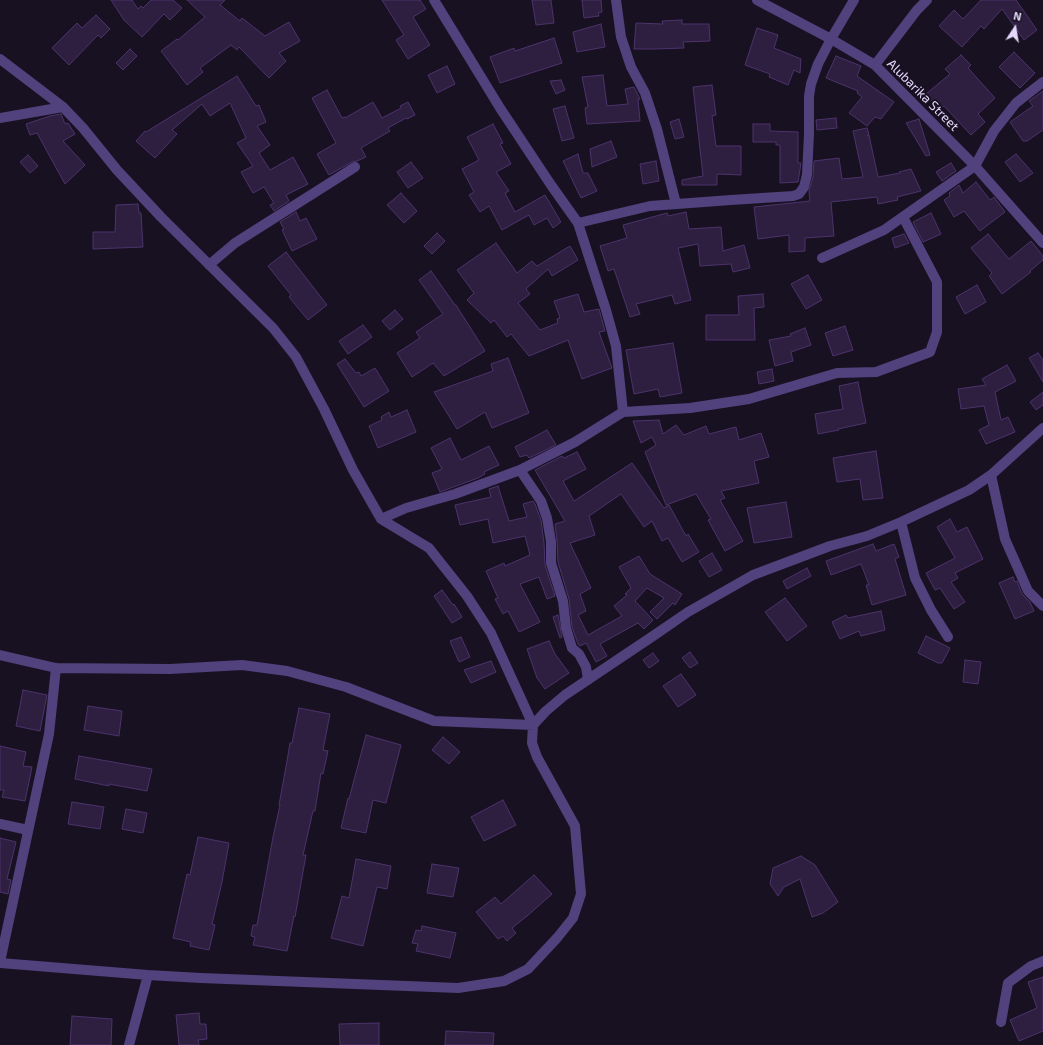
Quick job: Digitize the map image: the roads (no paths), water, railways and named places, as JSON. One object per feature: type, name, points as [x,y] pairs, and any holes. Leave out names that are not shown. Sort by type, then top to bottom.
[{"type":"street","points":[[434,0],[500,108],[578,224],[616,346],[623,412]]},
{"type":"street","points":[[616,0],[621,37],[631,67],[648,100],[676,204]]},
{"type":"street","name":"Alubarika Street","points":[[757,0],[831,39],[874,65],[975,166],[1043,243]]},
{"type":"street","points":[[578,224],[650,206],[794,196],[799,194],[804,187],[807,175],[809,96],[811,84],[818,64],[854,0]]},
{"type":"street","points":[[874,65],[917,10],[927,0]]},
{"type":"street","points":[[0,59],[63,107],[83,128],[117,170],[161,217],[273,328],[296,357],[324,409],[353,470],[381,518],[429,548],[467,596],[491,633],[533,725],[532,743],[537,757],[575,826],[581,894],[573,918],[557,938],[528,969],[504,981],[458,988],[148,975],[0,962],[49,734],[56,668]]},
{"type":"street","points":[[822,258],[884,230],[975,166],[994,131],[1016,103],[1043,82]]},
{"type":"street","points":[[0,118],[63,107]]},
{"type":"street","points":[[209,265],[235,243],[355,167]]},
{"type":"street","points":[[381,518],[406,508],[455,494],[520,470],[575,442],[623,412],[690,408],[749,399],[837,373],[876,372],[930,352],[937,332],[937,282],[903,217]]},
{"type":"street","points":[[533,725],[546,710],[565,695],[688,612],[753,575],[830,546],[868,536],[969,490],[991,475],[1043,428]]},
{"type":"street","points":[[520,470],[538,494],[545,512],[551,542],[551,563],[562,602],[566,628],[572,648],[579,654],[586,666],[588,680]]},
{"type":"street","points":[[991,475],[1005,539],[1028,591],[1043,606]]},
{"type":"street","points":[[901,522],[915,578],[931,610],[948,637]]},
{"type":"street","points":[[0,655],[56,668],[170,669],[242,665],[287,671],[346,687],[434,721],[533,725]]},
{"type":"street","points":[[0,824],[28,830]]},
{"type":"street","points":[[1001,1022],[1008,983],[1031,966],[1043,961]]},
{"type":"street","points":[[129,1045],[148,975]]}]
